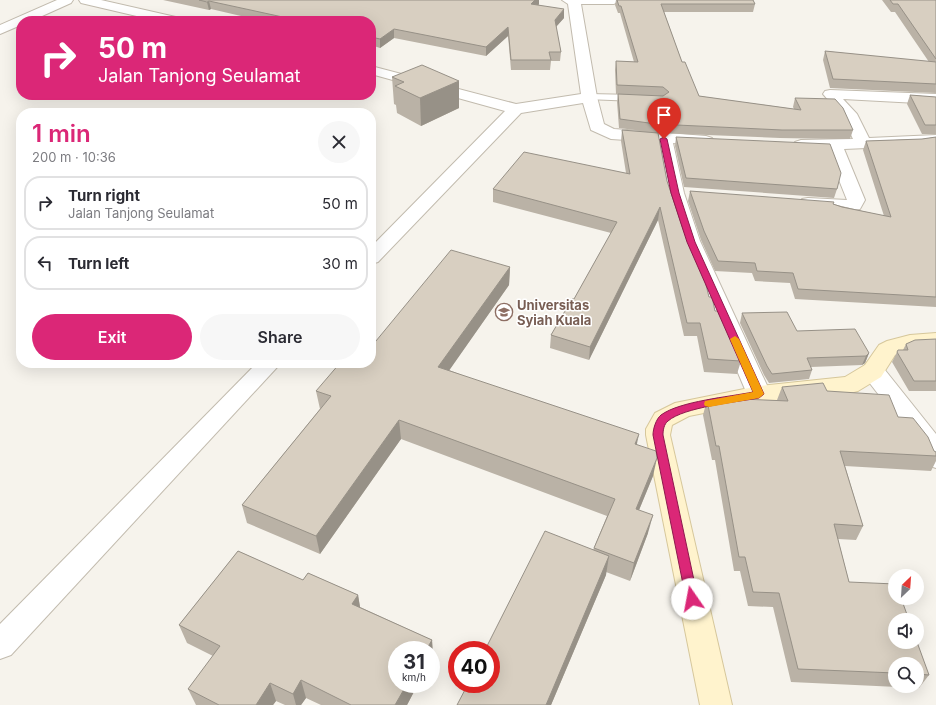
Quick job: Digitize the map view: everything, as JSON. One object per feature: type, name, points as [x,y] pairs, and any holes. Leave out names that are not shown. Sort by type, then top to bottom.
[{"type":"street","points":[[31,16],[67,0]]},
{"type":"street","points":[[85,0],[154,16]]},
{"type":"street","points":[[614,0],[572,0],[589,97],[597,127],[611,134],[719,142]]},
{"type":"street","points":[[0,30],[16,23]]},
{"type":"street","points":[[376,71],[516,109],[589,97]]},
{"type":"street","points":[[863,143],[849,114],[830,94],[936,98]]},
{"type":"street","points":[[376,253],[516,109]]},
{"type":"street","points":[[664,139],[683,194],[691,242],[759,394]]},
{"type":"street","points":[[789,145],[834,146],[863,143],[936,140]]},
{"type":"street","points":[[793,202],[848,206],[854,205],[856,200],[834,146]]},
{"type":"street","points":[[716,705],[687,576],[658,435],[658,429],[663,418],[682,409],[759,394],[850,386],[873,371],[887,350],[910,342],[936,340]]},
{"type":"street","points":[[0,645],[265,368]]},
{"type":"street","points":[[873,371],[933,448],[936,458]]},
{"type":"lane","points":[[589,97],[644,98]]},
{"type":"building","points":[[199,0],[535,0],[531,4],[564,9],[555,20],[561,52],[549,52],[551,60],[511,60],[508,27],[486,47],[394,29],[380,39],[376,38],[376,16],[278,16],[209,1]]},
{"type":"building","points":[[617,0],[753,0],[755,4],[661,4],[682,62],[685,62],[699,96],[801,110],[795,98],[835,99],[843,108],[853,130],[782,130],[656,124],[620,119],[618,94],[663,96],[669,92],[663,87],[617,85],[616,61],[638,62],[621,6],[619,6]]},
{"type":"building","points":[[890,0],[936,0],[936,59],[898,4],[893,4]]},
{"type":"building","points":[[825,51],[936,62],[936,84],[833,79]]},
{"type":"building","points":[[422,65],[459,81],[420,98],[395,86],[404,82],[392,77]]},
{"type":"building","points":[[910,95],[936,97],[936,125],[925,125]]},
{"type":"building","points":[[622,130],[658,133],[667,181],[683,229],[703,273],[709,297],[712,297],[715,311],[719,311],[741,361],[708,359],[700,323],[687,323],[660,207],[590,347],[551,335],[572,299],[574,299],[617,222],[493,189],[524,152],[630,174]]},
{"type":"building","points":[[676,137],[830,144],[841,173],[837,189],[686,178]]},
{"type":"building","points":[[936,137],[936,297],[798,289],[793,273],[757,271],[755,263],[718,261],[704,231],[690,191],[834,202],[833,204],[842,207],[891,217],[866,141]]},
{"type":"building","points":[[451,250],[510,267],[438,367],[639,434],[635,444],[656,451],[657,458],[636,509],[653,515],[634,563],[594,548],[615,499],[399,420],[316,536],[242,505],[331,396],[316,391],[336,368],[376,368],[376,341]]},
{"type":"building","points":[[787,312],[797,331],[855,329],[869,353],[866,356],[807,358],[812,370],[772,374],[742,313]]},
{"type":"building","points":[[936,339],[936,381],[914,381],[897,352],[898,350],[908,350],[906,344],[915,340]]},
{"type":"building","points":[[823,383],[827,391],[889,395],[898,417],[913,418],[928,437],[934,451],[936,452],[936,456],[840,451],[863,526],[834,524],[849,582],[888,584],[888,605],[904,605],[906,613],[888,613],[888,649],[920,649],[922,657],[888,657],[888,673],[798,669],[779,593],[753,592],[745,557],[739,557],[719,446],[716,446],[707,400],[718,398],[788,401],[782,387]]},
{"type":"building","points":[[545,531],[609,556],[546,705],[457,705],[463,693],[500,693],[500,641],[490,641]]},
{"type":"building","points":[[238,551],[303,580],[308,573],[358,595],[352,604],[432,640],[388,641],[388,693],[402,693],[395,705],[351,705],[301,680],[293,694],[270,683],[256,705],[219,705],[188,689],[220,646],[179,625]]},
{"type":"building","points":[[924,661],[929,675],[924,675]]},
{"type":"slow traffic","points":[[709,404],[759,394],[735,339]]},
{"type":"place","name":"Universitas Syiah Kuala","points":[[504,312]]},
{"type":"route","points":[[664,139],[675,193],[691,242],[759,394],[682,409],[663,418],[658,429],[692,599]]}]
